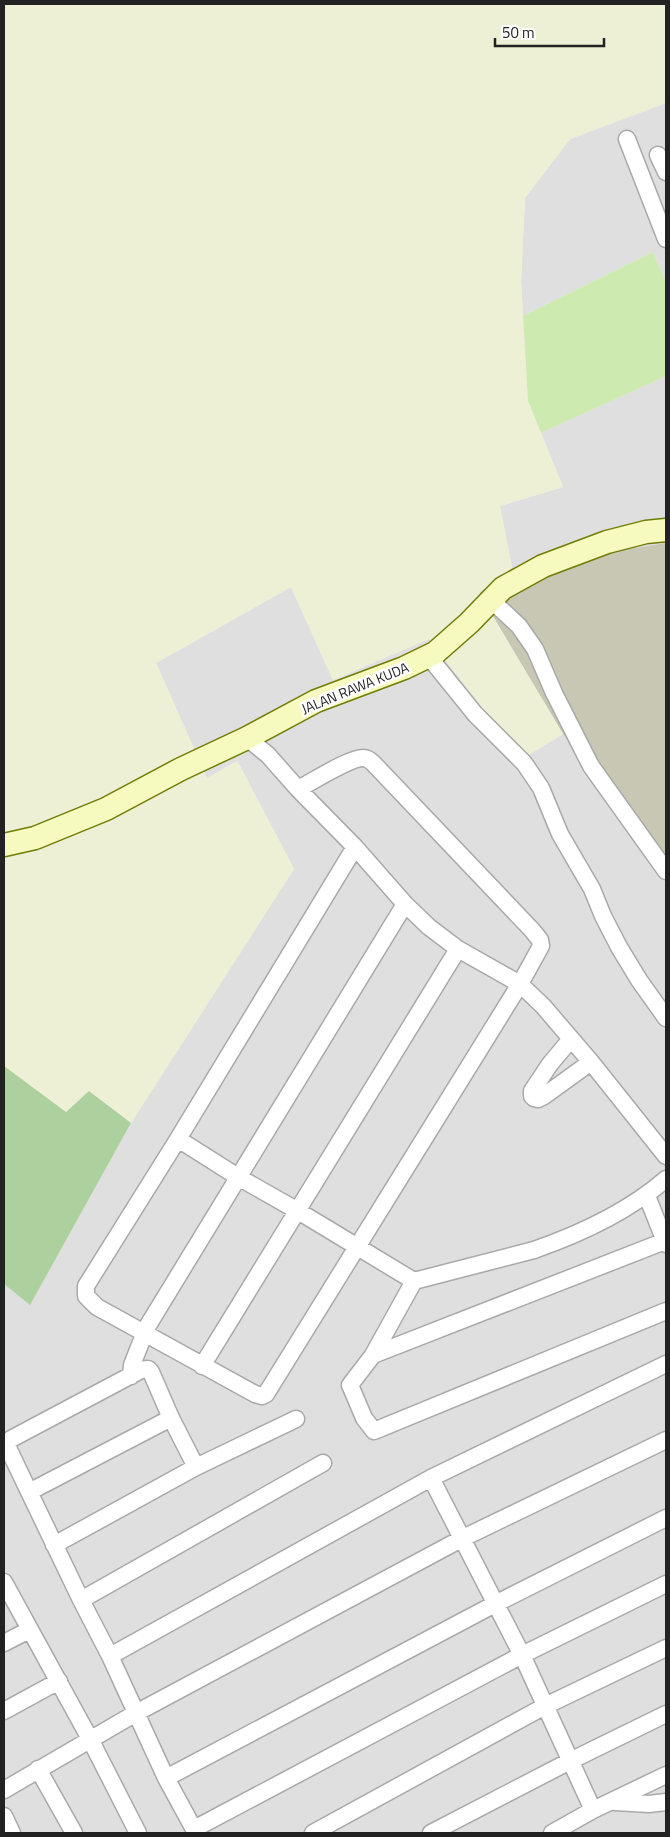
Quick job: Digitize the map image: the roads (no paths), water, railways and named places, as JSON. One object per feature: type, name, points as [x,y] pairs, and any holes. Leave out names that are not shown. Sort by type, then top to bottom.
[{"type":"street","points":[[627,139],[666,239]]},
{"type":"street","points":[[658,156],[666,172]]},
{"type":"street","name":"JALAN RAWA KUDA","points":[[4,845],[35,838],[106,809],[316,701],[404,668],[435,654],[504,588],[543,566],[607,542],[646,532],[666,530]]},
{"type":"street","points":[[491,600],[519,626],[535,649],[554,694],[591,766],[666,871]]},
{"type":"street","points":[[428,657],[476,714],[524,764],[541,788],[560,834],[592,889],[619,947],[639,980],[666,1018]]},
{"type":"street","points":[[247,738],[268,755],[298,789],[355,847],[405,904],[429,927],[458,949],[520,984],[543,1006],[591,1062],[666,1156]]},
{"type":"street","points":[[298,789],[360,758],[367,758],[538,936],[541,946],[520,984],[266,1394],[262,1396],[202,1366],[98,1307],[86,1296],[86,1286],[178,1139],[355,847]]},
{"type":"street","points":[[131,1376],[132,1366],[143,1333],[405,904]]},
{"type":"street","points":[[202,1366],[458,949]]},
{"type":"street","points":[[572,1039],[550,1064],[532,1091],[532,1096],[538,1099],[544,1096],[591,1062]]},
{"type":"street","points":[[178,1139],[238,1177],[414,1281],[552,1244],[647,1196],[666,1179]]},
{"type":"street","points":[[373,1355],[666,1243],[647,1196]]},
{"type":"street","points":[[414,1281],[373,1355],[350,1385],[364,1418],[374,1431],[666,1311]]},
{"type":"street","points":[[110,1656],[431,1478],[666,1364]]},
{"type":"street","points":[[196,1468],[148,1369],[131,1376],[11,1439],[8,1443],[9,1450],[80,1600],[110,1656],[166,1778],[195,1831],[522,1655],[666,1584]]},
{"type":"street","points":[[29,1492],[171,1418]]},
{"type":"street","points":[[54,1545],[196,1468],[296,1419]]},
{"type":"street","points":[[4,1790],[136,1713],[462,1538],[666,1440]]},
{"type":"street","points":[[80,1600],[323,1463]]},
{"type":"street","points":[[431,1478],[522,1655],[594,1810]]},
{"type":"street","points":[[166,1778],[495,1604],[666,1518]]},
{"type":"street","points":[[4,1582],[90,1739],[138,1833]]},
{"type":"street","points":[[4,1643],[29,1630]]},
{"type":"street","points":[[313,1833],[545,1706],[666,1648]]},
{"type":"street","points":[[4,1711],[59,1681]]},
{"type":"street","points":[[431,1833],[666,1714]]},
{"type":"street","points":[[38,1769],[74,1833]]},
{"type":"street","points":[[552,1833],[666,1774]]},
{"type":"street","points":[[612,1802],[649,1804],[666,1802]]},
{"type":"street","points":[[4,1816],[12,1833]]}]
